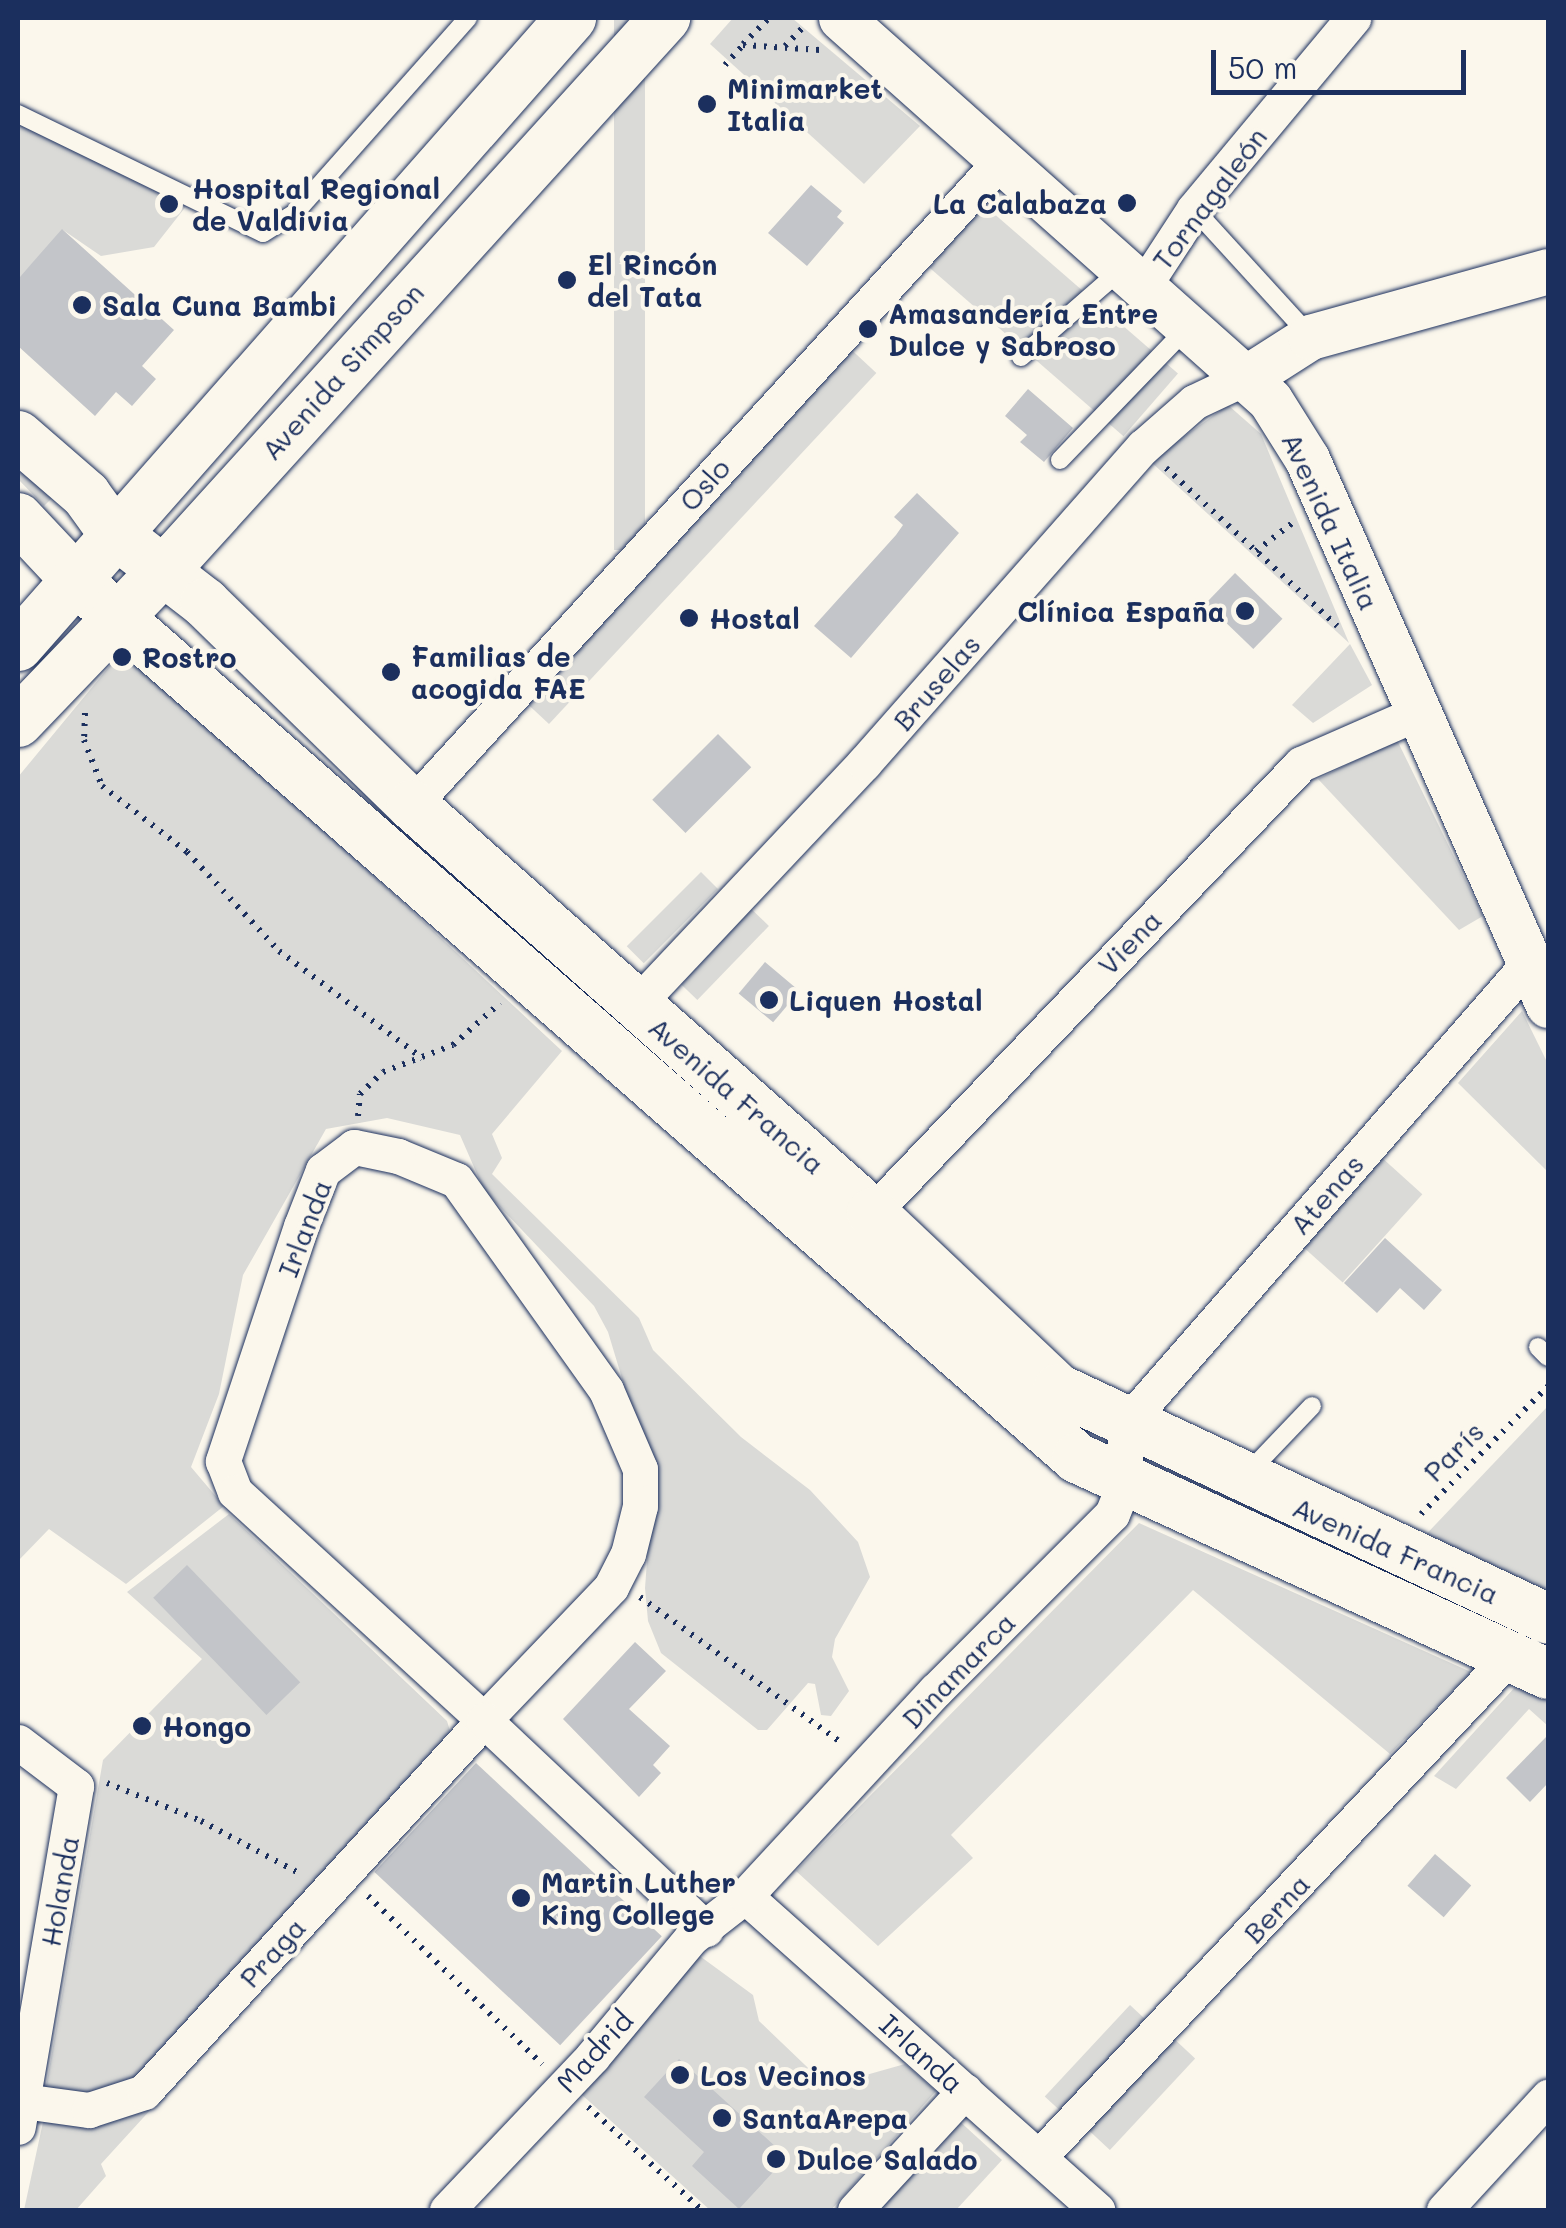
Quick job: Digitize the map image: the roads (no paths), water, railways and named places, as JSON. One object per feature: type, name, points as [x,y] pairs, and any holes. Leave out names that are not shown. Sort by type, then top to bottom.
[{"type":"main road","points":[[18,646],[79,583],[112,531],[571,18]]},
{"type":"main road","name":"Avenida Simpson","points":[[18,722],[665,18]]},
{"type":"main road","name":"Avenida Francia","points":[[18,436],[86,495],[112,531],[205,602],[412,805],[872,1213],[1058,1388],[1241,1480],[1548,1619]]},
{"type":"main road","name":"Avenida Francia","points":[[18,518],[79,583],[1077,1458],[1529,1665]]},
{"type":"street","name":"Tornagaleón","points":[[1133,278],[1352,18]]},
{"type":"street","name":"Avenida Italia","points":[[823,27],[998,164],[1249,376],[1308,459],[1548,1005]]},
{"type":"street","name":"Oslo","points":[[412,805],[998,164]]},
{"type":"street","points":[[1249,376],[1310,337],[1548,271]]},
{"type":"street","name":"Bruselas","points":[[635,1006],[864,763],[1143,447],[1194,402],[1249,376]]},
{"type":"street","name":"Viena","points":[[872,1213],[1302,764],[1417,713]]},
{"type":"street","name":"Atenas","points":[[1125,1425],[1528,964]]},
{"type":"street","name":"Irlanda","points":[[484,1720],[618,1574],[636,1528],[640,1469],[606,1390],[456,1180],[398,1156],[354,1147],[323,1170],[223,1461],[235,1492],[706,1929]]},
{"type":"street","points":[[1125,1425],[1126,1482]]},
{"type":"street","name":"Dinamarca","points":[[746,1896],[934,1692],[1112,1514],[1126,1482]]},
{"type":"street","name":"Berna","points":[[1039,2157],[1529,1665]]},
{"type":"street","name":"Praga","points":[[20,2114],[89,2110],[144,2092],[484,1720]]},
{"type":"street","name":"Holanda","points":[[18,1742],[76,1786],[20,2114]]},
{"type":"street","name":"Irlanda","points":[[746,1896],[1098,2210]]},
{"type":"street","name":"Madrid","points":[[446,2210],[706,1929],[746,1896]]},
{"type":"street","points":[[855,2210],[964,2092]]},
{"type":"street","points":[[1444,2210],[1548,2097]]},
{"type":"lane","points":[[18,114],[264,233],[294,214],[468,18]]},
{"type":"lane","points":[[1194,209],[1310,337]]},
{"type":"lane","points":[[1020,356],[1133,278]]},
{"type":"lane","points":[[1060,460],[1190,324]]},
{"type":"lane","points":[[1241,1480],[1312,1406]]},
{"type":"place","name":"Minimarket Italia","points":[[707,104]]},
{"type":"place","name":"La Calabaza","points":[[1127,203]]},
{"type":"place","name":"Hospital Regional de Valdivia","points":[[169,204]]},
{"type":"place","name":"El Rincón del Tata","points":[[567,280]]},
{"type":"place","name":"Sala Cuna Bambi","points":[[82,305]]},
{"type":"place","name":"Amasandería Entre Dulce y Sabroso","points":[[868,329]]},
{"type":"place","name":"Clínica España","points":[[1245,611]]},
{"type":"place","name":"Hostal","points":[[689,618]]},
{"type":"place","name":"Rostro","points":[[122,657]]},
{"type":"place","name":"Familias de acogida FAE","points":[[391,672]]},
{"type":"place","name":"Liquen Hostal","points":[[769,1000]]},
{"type":"place","name":"Hongo","points":[[142,1726]]},
{"type":"place","name":"Martin Luther King College","points":[[521,1898]]},
{"type":"place","name":"Los Vecinos","points":[[680,2075]]},
{"type":"place","name":"SantaArepa","points":[[722,2118]]},
{"type":"place","name":"Dulce Salado","points":[[776,2159]]}]
